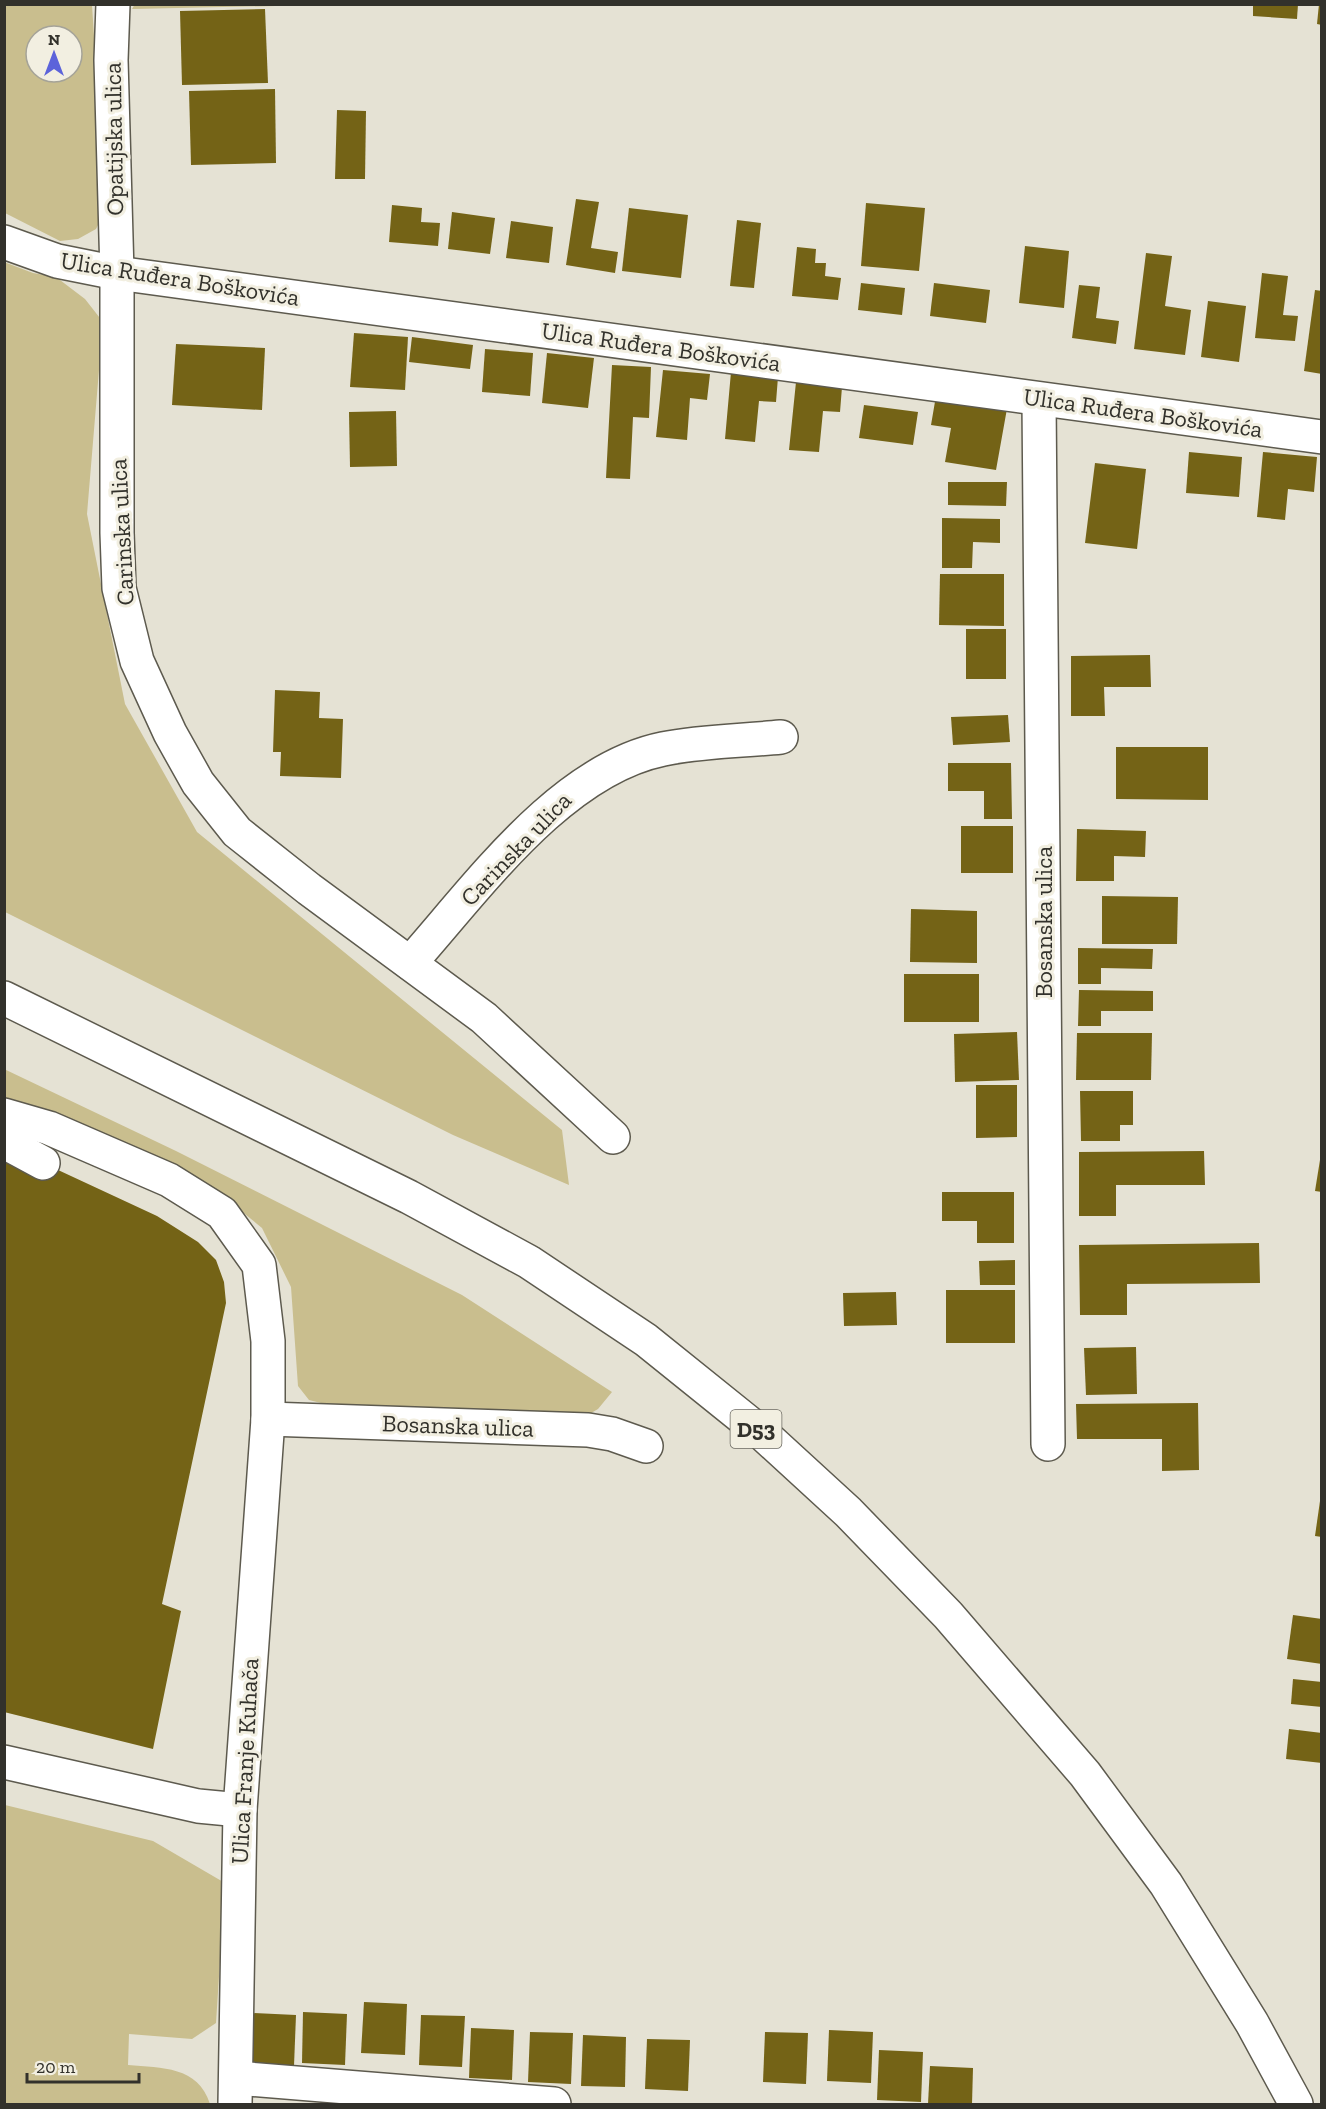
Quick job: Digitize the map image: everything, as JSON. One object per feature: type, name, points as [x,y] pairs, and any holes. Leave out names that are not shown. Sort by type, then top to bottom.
[{"type":"street","name":"Opatijska ulica","points":[[113,4],[111,60],[117,273]]},
{"type":"street","name":"Ulica Ruđera Boškovića","points":[[4,242],[57,261],[117,273],[1322,437]]},
{"type":"street","name":"Carinska ulica","points":[[117,273],[119,588],[137,661],[170,733],[198,783],[237,832],[309,889],[484,1018],[613,1137]]},
{"type":"street","name":"Bosanska ulica","points":[[1039,400],[1048,1444]]},
{"type":"street","name":"Carinska ulica","points":[[410,963],[536,822],[576,788],[622,764],[662,749],[781,737]]},
{"type":"street","name":"D53","points":[[4,998],[409,1197],[529,1262],[646,1340],[764,1435],[848,1512],[948,1615],[1085,1774],[1166,1884],[1252,2023],[1296,2104]]},
{"type":"street","name":"Ulica Franje Kuhača","points":[[4,1115],[50,1128],[169,1180],[222,1213],[259,1265],[268,1341],[268,1419],[240,1810],[236,2091]]},
{"type":"street","points":[[4,1142],[43,1163]]},
{"type":"street","name":"Bosanska ulica","points":[[268,1419],[588,1430],[612,1434],[645,1446]]},
{"type":"street","points":[[4,1762],[198,1806],[240,1810]]},
{"type":"street","points":[[236,2091],[554,2104]]},
{"type":"shaded area","points":[[8,4],[92,5],[104,188],[103,215],[96,229],[78,239],[60,241],[5,213],[5,7]]},
{"type":"shaded area","points":[[135,4],[319,4],[319,5],[132,9]]},
{"type":"shaded area","points":[[4,262],[33,273],[56,277],[85,299],[103,322],[87,514],[125,704],[197,832],[562,1130],[569,1185],[453,1135],[5,912]]},
{"type":"shaded area","points":[[4,1069],[176,1151],[462,1295],[612,1392],[598,1409],[586,1416],[329,1405],[309,1400],[298,1386],[291,1287],[262,1228],[240,1210],[5,1105]]},
{"type":"shaded area","points":[[5,1805],[153,1841],[225,1883],[216,2023],[192,2039],[129,2034],[128,2065],[177,2071],[188,2076],[197,2082],[210,2104],[5,2104]]},
{"type":"building","points":[[1253,4],[1298,4],[1297,19],[1253,16]]},
{"type":"building","points":[[1319,4],[1322,4],[1322,25],[1317,24]]},
{"type":"building","points":[[265,9],[268,83],[182,85],[180,11]]},
{"type":"building","points":[[275,89],[276,163],[191,165],[189,91]]},
{"type":"building","points":[[337,110],[366,111],[365,179],[335,179]]},
{"type":"building","points":[[576,199],[599,202],[591,248],[618,252],[615,273],[566,265]]},
{"type":"building","points":[[866,203],[925,208],[919,271],[861,266]]},
{"type":"building","points":[[392,205],[422,208],[421,222],[440,223],[438,246],[389,242]]},
{"type":"building","points":[[629,208],[688,215],[681,278],[622,271]]},
{"type":"building","points":[[452,212],[495,218],[490,254],[448,249]]},
{"type":"building","points":[[737,220],[761,223],[754,288],[730,286]]},
{"type":"building","points":[[511,221],[553,227],[549,263],[506,258]]},
{"type":"building","points":[[1025,246],[1069,251],[1064,308],[1019,303]]},
{"type":"building","points":[[797,247],[816,249],[815,263],[826,263],[825,276],[841,278],[838,300],[792,296]]},
{"type":"building","points":[[1146,253],[1172,256],[1165,306],[1191,310],[1185,355],[1134,349]]},
{"type":"building","points":[[1262,273],[1288,276],[1283,315],[1298,316],[1295,341],[1255,338]]},
{"type":"building","points":[[861,283],[905,288],[902,315],[858,310]]},
{"type":"building","points":[[934,283],[990,290],[986,323],[930,316]]},
{"type":"building","points":[[1079,285],[1100,287],[1096,318],[1119,321],[1116,344],[1072,338]]},
{"type":"building","points":[[1315,290],[1322,291],[1322,374],[1304,371]]},
{"type":"building","points":[[1208,301],[1246,306],[1239,362],[1201,357]]},
{"type":"building","points":[[354,333],[408,337],[405,390],[350,387]]},
{"type":"building","points":[[412,337],[473,345],[470,369],[409,362]]},
{"type":"building","points":[[176,344],[265,348],[262,410],[172,405]]},
{"type":"building","points":[[485,349],[533,353],[530,396],[482,392]]},
{"type":"building","points":[[547,353],[594,358],[588,408],[542,403]]},
{"type":"building","points":[[612,365],[651,367],[649,418],[633,417],[630,479],[606,478]]},
{"type":"building","points":[[663,370],[710,374],[707,400],[690,398],[687,440],[656,437]]},
{"type":"building","points":[[731,372],[778,377],[776,402],[759,401],[755,442],[725,439]]},
{"type":"building","points":[[796,382],[842,387],[840,412],[823,411],[819,452],[789,450]]},
{"type":"building","points":[[937,390],[1008,403],[996,470],[945,462],[951,428],[931,425]]},
{"type":"building","points":[[864,405],[918,412],[913,445],[859,438]]},
{"type":"building","points":[[396,411],[397,466],[350,467],[349,412]]},
{"type":"building","points":[[1189,452],[1242,457],[1239,497],[1186,493]]},
{"type":"building","points":[[1263,452],[1317,457],[1314,492],[1288,489],[1285,520],[1257,517]]},
{"type":"building","points":[[1095,463],[1146,469],[1137,549],[1085,543]]},
{"type":"building","points":[[948,482],[1007,482],[1006,506],[948,505]]},
{"type":"building","points":[[942,518],[1000,519],[1000,543],[973,542],[972,568],[942,568]]},
{"type":"building","points":[[940,574],[1004,574],[1004,626],[939,625]]},
{"type":"building","points":[[966,629],[1006,629],[1006,679],[966,679]]},
{"type":"building","points":[[1150,655],[1151,687],[1104,687],[1105,716],[1071,716],[1071,656]]},
{"type":"building","points":[[275,690],[320,692],[319,718],[343,719],[341,778],[280,776],[281,752],[273,752]]},
{"type":"building","points":[[1008,715],[1010,742],[953,745],[951,717]]},
{"type":"building","points":[[1116,747],[1208,747],[1208,800],[1116,799]]},
{"type":"building","points":[[948,763],[1011,763],[1012,819],[984,819],[984,791],[948,791]]},
{"type":"building","points":[[961,826],[1013,826],[1013,873],[961,873]]},
{"type":"building","points":[[1077,829],[1146,831],[1145,857],[1114,856],[1114,881],[1076,881]]},
{"type":"building","points":[[1102,896],[1178,897],[1177,944],[1102,944]]},
{"type":"building","points":[[911,909],[977,911],[977,963],[910,962]]},
{"type":"building","points":[[1078,948],[1153,949],[1152,969],[1101,968],[1101,984],[1078,984]]},
{"type":"building","points":[[904,974],[979,974],[979,1022],[904,1022]]},
{"type":"building","points":[[1079,990],[1153,991],[1153,1011],[1101,1011],[1101,1026],[1078,1026]]},
{"type":"building","points":[[1017,1032],[1019,1080],[955,1082],[954,1034]]},
{"type":"building","points":[[1077,1033],[1152,1033],[1151,1080],[1076,1080]]},
{"type":"building","points":[[976,1085],[1017,1085],[1017,1137],[976,1138]]},
{"type":"building","points":[[1080,1091],[1133,1091],[1133,1125],[1120,1125],[1120,1141],[1081,1141]]},
{"type":"building","points":[[1204,1151],[1205,1185],[1116,1185],[1116,1216],[1079,1216],[1079,1152]]},
{"type":"building","points":[[4,1152],[43,1163],[157,1216],[198,1242],[216,1260],[224,1282],[226,1303],[162,1604],[181,1611],[153,1749],[4,1712]]},
{"type":"building","points":[[1320,1160],[1322,1160],[1322,1192],[1315,1191]]},
{"type":"building","points":[[942,1192],[1014,1192],[1014,1243],[977,1243],[977,1221],[942,1221]]},
{"type":"building","points":[[1259,1243],[1260,1283],[1127,1284],[1127,1315],[1080,1315],[1079,1245]]},
{"type":"building","points":[[1015,1260],[1015,1285],[980,1285],[979,1261]]},
{"type":"building","points":[[946,1290],[1015,1290],[1015,1343],[946,1343]]},
{"type":"building","points":[[896,1292],[897,1325],[844,1326],[843,1293]]},
{"type":"building","points":[[1136,1347],[1137,1394],[1086,1395],[1084,1348]]},
{"type":"building","points":[[1198,1403],[1199,1470],[1162,1471],[1162,1439],[1077,1439],[1076,1404]]},
{"type":"building","points":[[1320,1501],[1322,1501],[1322,1537],[1315,1536]]},
{"type":"building","points":[[1293,1615],[1322,1619],[1322,1664],[1287,1659]]},
{"type":"building","points":[[1293,1679],[1322,1682],[1322,1707],[1291,1704]]},
{"type":"building","points":[[1289,1729],[1322,1733],[1322,1763],[1286,1759]]},
{"type":"building","points":[[364,2002],[407,2004],[405,2055],[361,2053]]},
{"type":"building","points":[[303,2012],[347,2014],[345,2065],[302,2063]]},
{"type":"building","points":[[252,2013],[296,2015],[294,2066],[250,2064]]},
{"type":"building","points":[[421,2015],[465,2016],[462,2067],[419,2065]]},
{"type":"building","points":[[471,2028],[514,2030],[512,2080],[469,2078]]},
{"type":"building","points":[[829,2030],[873,2032],[871,2083],[827,2081]]},
{"type":"building","points":[[530,2032],[573,2033],[571,2084],[528,2082]]},
{"type":"building","points":[[765,2032],[808,2033],[806,2084],[763,2082]]},
{"type":"building","points":[[583,2035],[626,2037],[625,2087],[581,2086]]},
{"type":"building","points":[[647,2039],[690,2040],[688,2091],[645,2089]]},
{"type":"building","points":[[879,2050],[923,2052],[921,2102],[877,2100]]},
{"type":"building","points":[[930,2066],[973,2068],[972,2104],[928,2104]]}]
